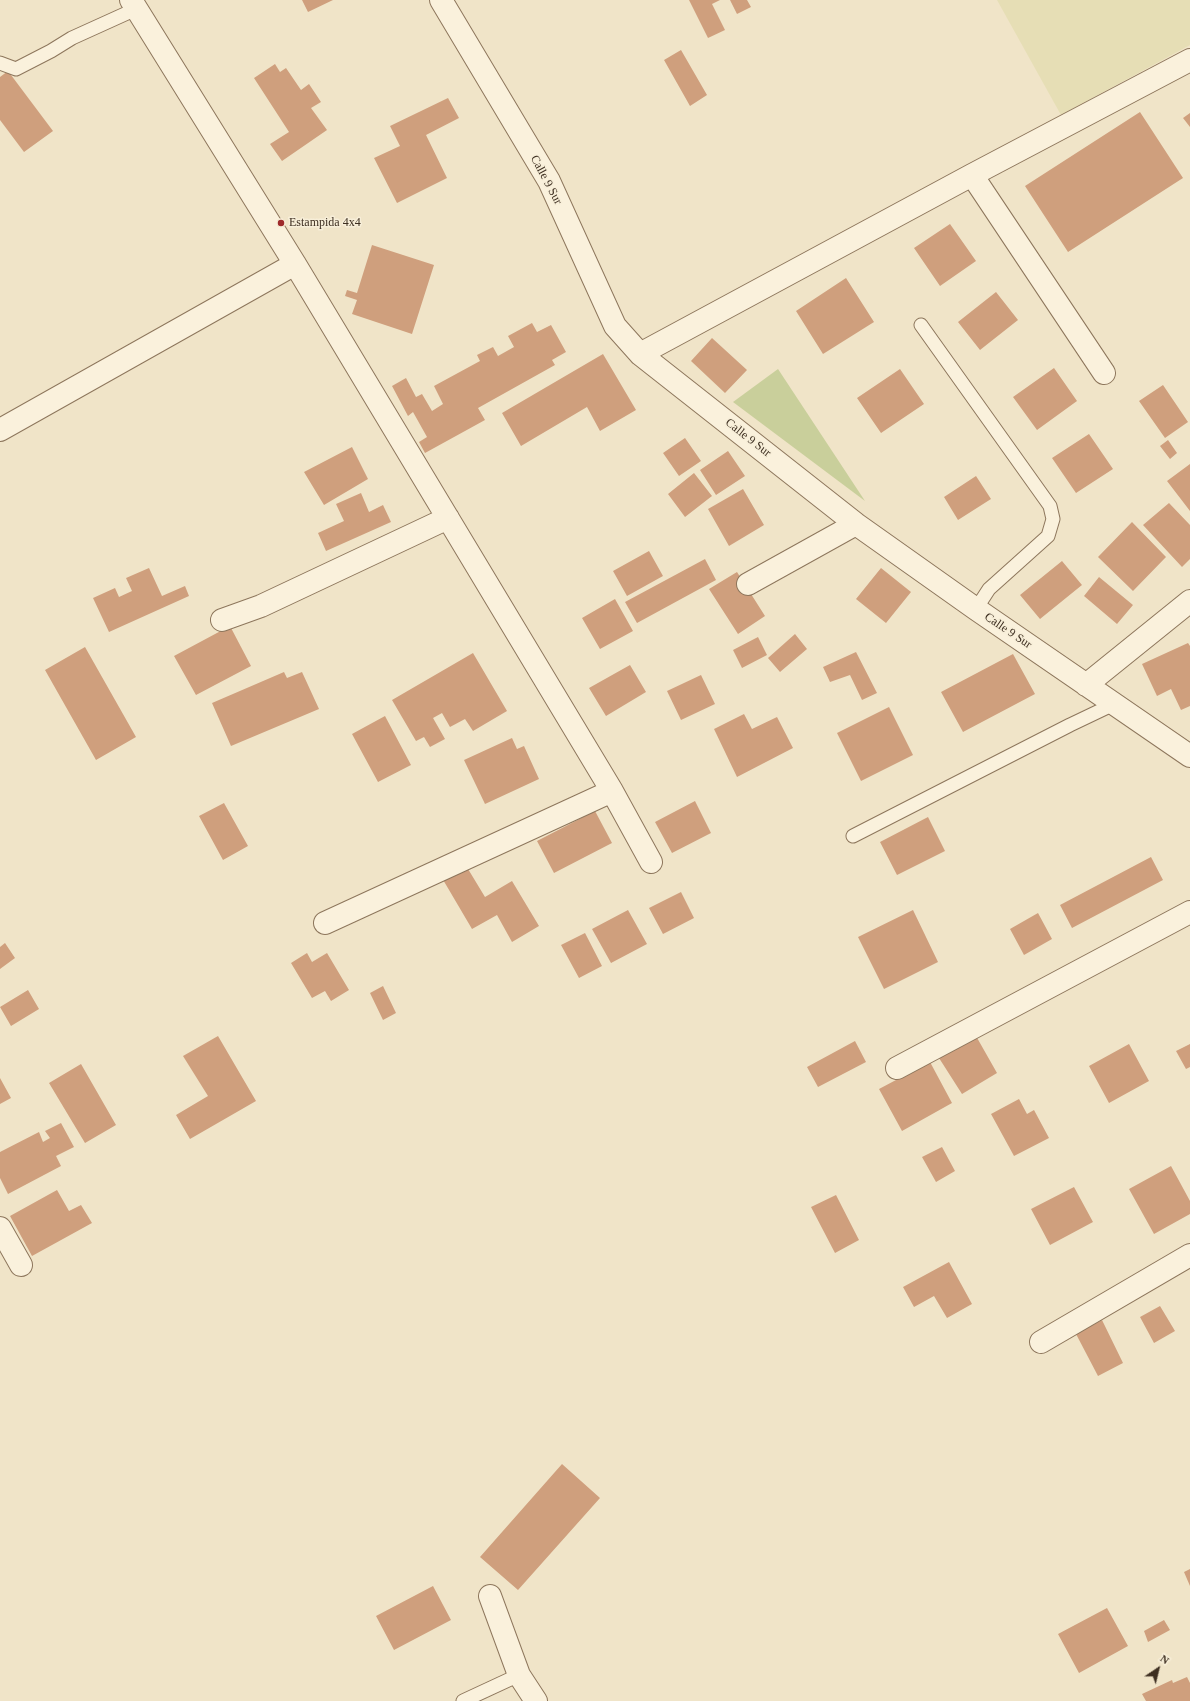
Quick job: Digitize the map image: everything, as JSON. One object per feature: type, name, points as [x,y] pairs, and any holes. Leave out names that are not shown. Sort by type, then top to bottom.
[{"type":"street","name":"Calle 9 Sur","points":[[441,0],[549,181],[615,326],[640,354],[856,524],[976,609],[1190,756]]},
{"type":"street","points":[[134,4],[295,264],[612,791],[652,862]]},
{"type":"street","points":[[640,354],[972,175],[1190,60]]},
{"type":"street","points":[[972,175],[1104,373]]},
{"type":"street","points":[[0,430],[295,264]]},
{"type":"street","points":[[222,620],[261,606],[448,518]]},
{"type":"street","points":[[748,584],[856,524]]},
{"type":"street","points":[[1086,685],[1190,601]]},
{"type":"street","points":[[325,923],[612,791]]},
{"type":"street","points":[[897,1068],[1190,912]]},
{"type":"street","points":[[0,1228],[21,1265]]},
{"type":"street","points":[[1041,1342],[1190,1255]]},
{"type":"street","points":[[490,1596],[519,1675],[536,1701]]},
{"type":"lane","points":[[0,63],[16,69],[134,4]]},
{"type":"lane","points":[[921,325],[1050,506],[1053,519],[1048,536],[988,589],[976,609]]},
{"type":"lane","points":[[853,836],[1070,724],[1114,704]]},
{"type":"lane","points":[[462,1701],[519,1675]]},
{"type":"shaded area","points":[[997,0],[1190,0],[1190,45],[1061,115]]},
{"type":"green space","points":[[778,369],[865,501],[733,402]]},
{"type":"building","points":[[302,0],[333,0],[308,12]]},
{"type":"building","points":[[689,0],[720,0],[712,4],[725,30],[708,38]]},
{"type":"building","points":[[730,0],[747,0],[751,7],[737,14]]},
{"type":"building","points":[[681,50],[707,95],[690,106],[664,60]]},
{"type":"building","points":[[275,64],[280,72],[286,68],[301,90],[309,84],[321,102],[311,108],[327,130],[282,161],[270,144],[289,132],[254,78]]},
{"type":"building","points":[[8,71],[53,131],[24,152],[0,120],[0,77]]},
{"type":"building","points":[[448,98],[459,118],[426,135],[447,178],[397,203],[374,158],[400,146],[390,126]]},
{"type":"building","points":[[1140,112],[1183,178],[1068,252],[1025,186]]},
{"type":"building","points":[[1190,113],[1190,127],[1183,118]]},
{"type":"building","points":[[950,224],[976,261],[940,286],[914,248]]},
{"type":"building","points":[[372,245],[434,265],[412,334],[352,314],[357,300],[345,296],[347,290],[357,293]]},
{"type":"building","points":[[846,278],[874,322],[823,354],[796,311]]},
{"type":"building","points":[[996,292],[1018,320],[980,350],[958,322]]},
{"type":"building","points":[[532,323],[537,332],[551,325],[566,352],[552,360],[555,365],[478,408],[485,420],[425,453],[419,442],[427,437],[413,412],[408,416],[392,386],[406,378],[416,397],[422,394],[432,411],[443,404],[434,386],[480,361],[477,355],[493,347],[498,356],[514,347],[508,336]]},
{"type":"building","points":[[712,338],[747,370],[725,393],[691,361]]},
{"type":"building","points":[[603,354],[636,410],[600,431],[587,407],[521,446],[502,413]]},
{"type":"building","points":[[1054,368],[1077,401],[1037,430],[1013,397]]},
{"type":"building","points":[[900,369],[924,404],[881,433],[857,398]]},
{"type":"building","points":[[1163,385],[1188,422],[1165,438],[1139,401]]},
{"type":"building","points":[[1089,434],[1113,469],[1076,493],[1052,458]]},
{"type":"building","points":[[685,438],[701,461],[679,476],[663,453]]},
{"type":"building","points":[[1168,440],[1177,453],[1170,459],[1160,446]]},
{"type":"building","points":[[352,447],[368,479],[324,505],[304,472]]},
{"type":"building","points":[[728,451],[745,476],[716,495],[700,470]]},
{"type":"building","points":[[1190,464],[1190,511],[1167,481]]},
{"type":"building","points":[[694,473],[712,496],[685,517],[668,494]]},
{"type":"building","points":[[976,476],[991,499],[958,520],[944,497]]},
{"type":"building","points":[[743,489],[764,525],[729,546],[708,509]]},
{"type":"building","points":[[361,493],[369,512],[383,505],[391,522],[326,551],[318,533],[344,521],[336,504]]},
{"type":"building","points":[[1169,503],[1190,525],[1190,559],[1182,567],[1143,525]]},
{"type":"building","points":[[1132,522],[1166,557],[1133,591],[1098,557]]},
{"type":"building","points":[[649,551],[663,576],[627,596],[613,571]]},
{"type":"building","points":[[705,559],[716,580],[637,623],[625,602]]},
{"type":"building","points":[[1062,561],[1082,585],[1040,619],[1020,595]]},
{"type":"building","points":[[149,568],[162,596],[185,586],[189,596],[109,632],[93,598],[115,588],[119,597],[132,591],[126,578]]},
{"type":"building","points":[[881,568],[911,592],[886,623],[856,599]]},
{"type":"building","points":[[737,572],[765,616],[738,634],[709,589]]},
{"type":"building","points":[[1099,577],[1133,605],[1117,624],[1084,596]]},
{"type":"building","points":[[615,599],[633,631],[600,649],[582,618]]},
{"type":"building","points":[[230,626],[251,666],[196,695],[174,656]]},
{"type":"building","points":[[795,634],[807,649],[780,672],[768,658]]},
{"type":"building","points":[[758,637],[767,655],[742,668],[733,650]]},
{"type":"building","points":[[1188,643],[1190,646],[1190,706],[1181,710],[1171,689],[1157,696],[1142,664]]},
{"type":"building","points":[[85,647],[136,737],[96,760],[45,670]]},
{"type":"building","points":[[856,652],[877,693],[862,700],[850,675],[830,682],[823,667]]},
{"type":"building","points":[[473,653],[507,711],[473,731],[465,719],[450,727],[442,713],[433,718],[445,739],[430,747],[424,737],[416,741],[392,700]]},
{"type":"building","points":[[1013,654],[1035,694],[963,732],[941,692]]},
{"type":"building","points":[[630,665],[646,692],[606,716],[589,688]]},
{"type":"building","points":[[284,672],[287,678],[302,672],[319,709],[231,746],[212,703]]},
{"type":"building","points":[[701,675],[715,704],[681,720],[667,691]]},
{"type":"building","points":[[889,707],[913,755],[861,781],[837,733]]},
{"type":"building","points":[[744,714],[752,729],[777,717],[793,748],[737,777],[714,729]]},
{"type":"building","points":[[385,716],[411,765],[378,782],[352,734]]},
{"type":"building","points":[[512,738],[517,749],[524,746],[539,779],[485,804],[464,760]]},
{"type":"building","points":[[695,801],[711,833],[672,853],[655,822]]},
{"type":"building","points":[[224,803],[248,846],[223,860],[199,816]]},
{"type":"building","points":[[595,811],[612,843],[554,873],[537,841]]},
{"type":"building","points":[[928,817],[945,851],[897,875],[880,842]]},
{"type":"building","points":[[1151,857],[1163,880],[1072,928],[1060,905]]},
{"type":"building","points":[[465,864],[485,897],[512,881],[539,926],[512,942],[497,915],[472,929],[442,878]]},
{"type":"building","points":[[681,892],[694,918],[663,934],[649,908]]},
{"type":"building","points":[[628,910],[647,944],[611,963],[592,929]]},
{"type":"building","points":[[913,910],[938,962],[884,989],[858,937]]},
{"type":"building","points":[[1038,913],[1052,939],[1024,955],[1010,929]]},
{"type":"building","points":[[585,933],[602,966],[579,978],[561,945]]},
{"type":"building","points":[[5,943],[15,958],[0,969],[0,947]]},
{"type":"building","points":[[307,953],[312,962],[327,953],[349,990],[331,1001],[325,991],[312,998],[291,963]]},
{"type":"building","points":[[383,986],[396,1013],[383,1020],[370,993]]},
{"type":"building","points":[[28,990],[39,1009],[11,1026],[0,1007]]},
{"type":"building","points":[[218,1036],[256,1101],[190,1139],[176,1115],[208,1096],[183,1056]]},
{"type":"building","points":[[976,1036],[997,1073],[962,1094],[939,1058]]},
{"type":"building","points":[[855,1041],[866,1062],[818,1087],[807,1067]]},
{"type":"building","points":[[1129,1044],[1149,1081],[1109,1103],[1089,1066]]},
{"type":"building","points":[[1190,1044],[1190,1067],[1186,1069],[1176,1051]]},
{"type":"building","points":[[930,1062],[952,1103],[902,1131],[879,1089]]},
{"type":"building","points":[[81,1064],[116,1125],[85,1143],[49,1083]]},
{"type":"building","points":[[0,1078],[11,1098],[0,1104]]},
{"type":"building","points":[[1019,1099],[1027,1114],[1034,1110],[1049,1138],[1014,1156],[991,1114]]},
{"type":"building","points":[[61,1123],[74,1147],[56,1156],[61,1166],[8,1194],[0,1178],[0,1152],[39,1132],[43,1142],[50,1138],[45,1131]]},
{"type":"building","points":[[942,1147],[955,1171],[936,1182],[922,1157]]},
{"type":"building","points":[[1171,1166],[1190,1201],[1190,1214],[1154,1234],[1129,1189]]},
{"type":"building","points":[[1074,1187],[1093,1222],[1050,1245],[1031,1209]]},
{"type":"building","points":[[57,1190],[69,1211],[81,1205],[92,1223],[32,1256],[10,1216]]},
{"type":"building","points":[[836,1195],[859,1240],[835,1253],[811,1207]]},
{"type":"building","points":[[949,1262],[972,1304],[947,1318],[934,1296],[914,1307],[903,1287]]},
{"type":"building","points":[[1160,1306],[1175,1331],[1154,1343],[1140,1317]]},
{"type":"building","points":[[1102,1320],[1123,1363],[1098,1376],[1076,1334]]},
{"type":"building","points":[[562,1464],[600,1498],[518,1590],[480,1557]]},
{"type":"building","points":[[1190,1569],[1190,1586],[1184,1572]]},
{"type":"building","points":[[433,1586],[451,1620],[394,1650],[376,1616]]},
{"type":"building","points":[[1107,1608],[1128,1646],[1079,1673],[1058,1634]]},
{"type":"building","points":[[1164,1620],[1170,1630],[1148,1642],[1144,1631]]},
{"type":"building","points":[[1187,1677],[1190,1683],[1190,1701],[1146,1701],[1142,1694],[1172,1680],[1173,1683]]},
{"type":"place","name":"Estampida 4x4","points":[[281,223]]}]
